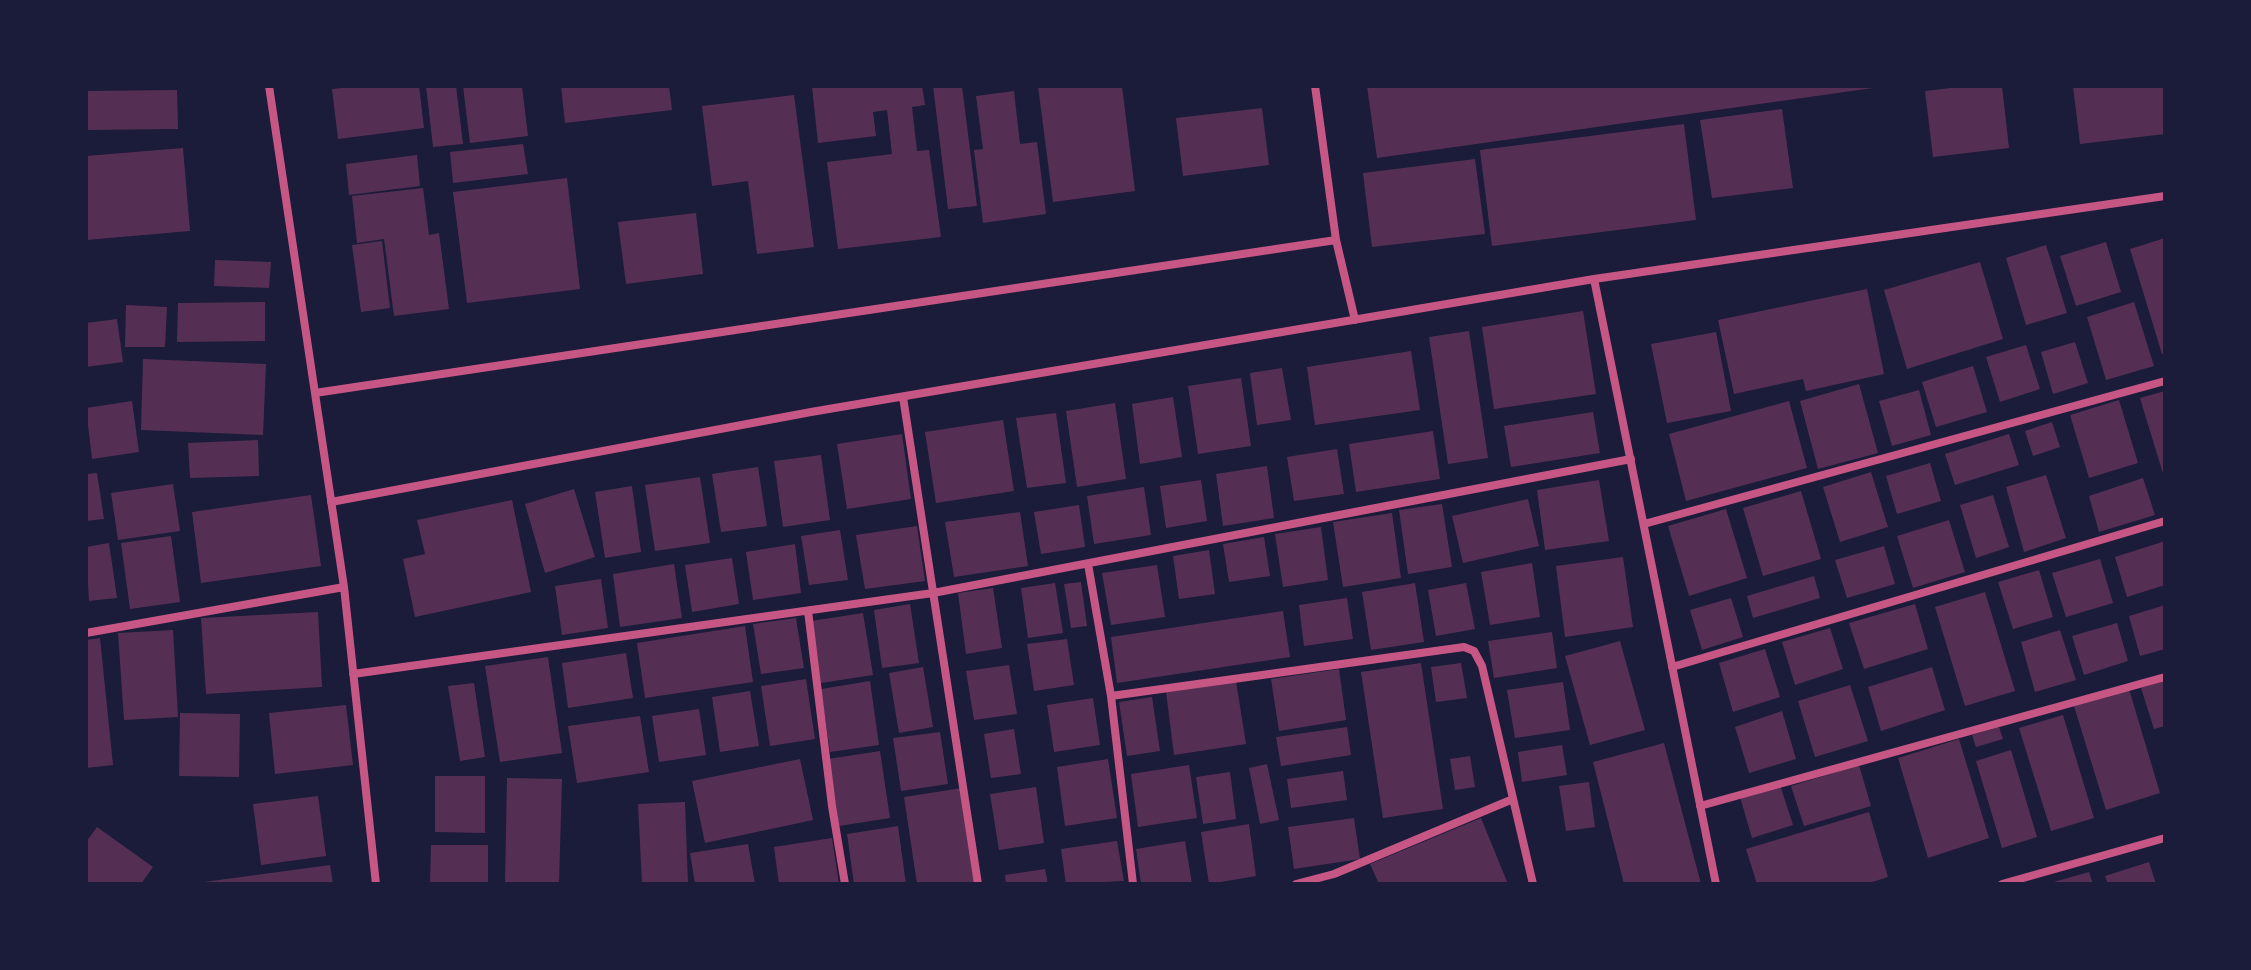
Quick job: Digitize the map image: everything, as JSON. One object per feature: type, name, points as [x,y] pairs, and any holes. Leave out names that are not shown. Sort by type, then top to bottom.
[{"type":"street","points":[[269,86],[344,587],[376,884]]},
{"type":"street","points":[[1315,86],[1336,240],[1355,320]]},
{"type":"street","points":[[331,502],[903,397],[1594,279],[2165,196]]},
{"type":"street","points":[[315,393],[1336,240]]},
{"type":"street","points":[[1594,279],[1716,884]]},
{"type":"street","points":[[1644,524],[2165,381]]},
{"type":"street","points":[[903,397],[978,884]]},
{"type":"street","points":[[353,674],[933,593],[1631,459]]},
{"type":"street","points":[[1672,667],[2165,521]]},
{"type":"street","points":[[1088,564],[1111,696],[1133,884]]},
{"type":"street","points":[[86,633],[344,587]]},
{"type":"street","points":[[808,611],[832,806],[845,884]]},
{"type":"street","points":[[1111,696],[1464,647],[1474,651],[1482,666],[1533,884]]},
{"type":"street","points":[[1700,806],[2165,677]]},
{"type":"street","points":[[1296,884],[1334,874],[1513,799]]},
{"type":"street","points":[[2002,884],[2165,838]]},
{"type":"building","points":[[419,86],[424,128],[338,139],[332,89]]},
{"type":"building","points":[[426,86],[456,86],[463,144],[433,147]]},
{"type":"building","points":[[463,86],[522,86],[528,136],[470,143]]},
{"type":"building","points":[[561,86],[669,86],[672,110],[565,123]]},
{"type":"building","points":[[922,86],[925,105],[912,107],[917,151],[929,150],[941,237],[838,249],[827,162],[892,154],[887,110],[873,112],[876,136],[818,143],[812,87]]},
{"type":"building","points":[[933,86],[962,86],[977,206],[948,209]]},
{"type":"building","points":[[1038,86],[1122,86],[1135,191],[1053,202]]},
{"type":"building","points":[[1367,86],[1872,86],[1873,88],[1377,158]]},
{"type":"building","points":[[2002,86],[2009,148],[1933,157],[1925,91]]},
{"type":"building","points":[[2073,86],[2165,86],[2165,134],[2080,144]]},
{"type":"building","points":[[177,90],[178,129],[86,130],[86,91]]},
{"type":"building","points":[[1014,91],[1020,144],[1037,142],[1046,214],[983,223],[974,150],[983,149],[976,96]]},
{"type":"building","points":[[794,95],[814,247],[757,254],[748,181],[712,186],[702,106]]},
{"type":"building","points":[[1262,108],[1269,165],[1183,176],[1176,118]]},
{"type":"building","points":[[1782,109],[1793,188],[1712,198],[1700,120]]},
{"type":"building","points":[[1684,124],[1696,220],[1492,246],[1480,150]]},
{"type":"building","points":[[523,144],[528,174],[453,183],[450,152]]},
{"type":"building","points":[[183,148],[190,231],[86,240],[86,156]]},
{"type":"building","points":[[417,155],[420,186],[349,195],[346,164]]},
{"type":"building","points":[[1475,159],[1485,234],[1372,247],[1363,173]]},
{"type":"building","points":[[567,178],[580,289],[467,303],[453,192]]},
{"type":"building","points":[[423,188],[429,235],[439,233],[449,309],[394,316],[384,239],[357,243],[352,196]]},
{"type":"building","points":[[696,213],[703,274],[626,284],[618,222]]},
{"type":"building","points":[[2165,238],[2165,353],[2162,354],[2130,249]]},
{"type":"building","points":[[382,241],[390,308],[361,312],[352,245]]},
{"type":"building","points":[[2106,242],[2121,292],[2076,306],[2060,256]]},
{"type":"building","points":[[2046,245],[2067,313],[2026,325],[2006,258]]},
{"type":"building","points":[[215,260],[271,262],[269,288],[214,286]]},
{"type":"building","points":[[1980,262],[2003,339],[1907,369],[1884,290]]},
{"type":"building","points":[[1867,289],[1884,374],[1806,391],[1803,379],[1734,394],[1718,320]]},
{"type":"building","points":[[265,302],[265,341],[177,342],[178,303]]},
{"type":"building","points":[[2134,302],[2154,366],[2106,380],[2087,317]]},
{"type":"building","points":[[126,305],[167,307],[165,347],[125,347]]},
{"type":"building","points":[[1583,311],[1596,394],[1494,409],[1482,327]]},
{"type":"building","points":[[117,319],[123,362],[86,367],[86,323]]},
{"type":"building","points":[[1469,331],[1488,458],[1448,464],[1429,337]]},
{"type":"building","points":[[1716,332],[1731,411],[1667,423],[1651,344]]},
{"type":"building","points":[[2075,342],[2088,383],[2053,394],[2041,352]]},
{"type":"building","points":[[2026,345],[2040,389],[2000,402],[1986,357]]},
{"type":"building","points":[[1411,351],[1420,410],[1315,425],[1307,367]]},
{"type":"building","points":[[143,359],[266,364],[263,435],[141,430]]},
{"type":"building","points":[[1973,366],[1987,412],[1936,427],[1922,382]]},
{"type":"building","points":[[1282,368],[1291,420],[1257,425],[1250,373]]},
{"type":"building","points":[[1241,378],[1251,446],[1198,454],[1188,386]]},
{"type":"building","points":[[1859,384],[1878,453],[1818,469],[1800,401]]},
{"type":"building","points":[[1919,390],[1931,435],[1892,446],[1879,401]]},
{"type":"building","points":[[2165,391],[2165,477],[2164,477],[2140,398]]},
{"type":"building","points":[[1173,397],[1182,457],[1140,464],[1132,404]]},
{"type":"building","points":[[2119,400],[2138,463],[2089,478],[2070,415]]},
{"type":"building","points":[[132,401],[139,452],[92,459],[86,408]]},
{"type":"building","points":[[1789,401],[1807,468],[1686,501],[1669,434]]},
{"type":"building","points":[[1115,403],[1126,479],[1077,487],[1066,411]]},
{"type":"building","points":[[1593,412],[1600,453],[1511,467],[1504,426]]},
{"type":"building","points":[[1056,413],[1066,483],[1027,488],[1016,418]]},
{"type":"building","points":[[1003,420],[1014,491],[936,503],[925,432]]},
{"type":"building","points":[[2052,422],[2060,447],[2033,456],[2025,431]]},
{"type":"building","points":[[1433,431],[1440,479],[1356,492],[1349,444]]},
{"type":"building","points":[[902,434],[911,499],[847,509],[837,444]]},
{"type":"building","points":[[2009,434],[2019,465],[1955,485],[1945,454]]},
{"type":"building","points":[[258,440],[259,476],[190,478],[188,443]]},
{"type":"building","points":[[1337,449],[1344,494],[1294,501],[1287,457]]},
{"type":"building","points":[[821,455],[830,520],[783,527],[774,461]]},
{"type":"building","points":[[1930,463],[1941,501],[1897,514],[1886,476]]},
{"type":"building","points":[[1267,466],[1274,518],[1223,526],[1216,474]]},
{"type":"building","points":[[758,467],[767,526],[721,532],[712,474]]},
{"type":"building","points":[[1871,472],[1888,527],[1840,542],[1823,487]]},
{"type":"building","points":[[97,473],[104,519],[86,521],[86,474]]},
{"type":"building","points":[[2046,475],[2066,538],[2024,552],[2006,487]]},
{"type":"building","points":[[700,477],[710,543],[655,551],[645,485]]},
{"type":"building","points":[[2143,478],[2155,515],[2099,532],[2089,496]]},
{"type":"building","points":[[1201,480],[1207,521],[1166,528],[1160,486]]},
{"type":"building","points":[[1599,480],[1609,541],[1545,550],[1537,490]]},
{"type":"building","points":[[173,484],[180,531],[118,540],[111,493]]},
{"type":"building","points":[[632,486],[641,552],[605,558],[595,492]]},
{"type":"building","points":[[1144,487],[1151,535],[1094,544],[1087,496]]},
{"type":"building","points":[[574,489],[595,557],[545,573],[525,504]]},
{"type":"building","points":[[1801,491],[1821,559],[1763,576],[1743,508]]},
{"type":"building","points":[[311,495],[321,566],[201,583],[192,512]]},
{"type":"building","points":[[1993,495],[2009,547],[1976,558],[1960,505]]},
{"type":"building","points":[[1528,499],[1539,546],[1463,563],[1452,516]]},
{"type":"building","points":[[512,500],[531,592],[415,617],[403,559],[425,554],[417,520]]},
{"type":"building","points":[[1442,504],[1452,567],[1408,574],[1399,510]]},
{"type":"building","points":[[1079,505],[1085,547],[1041,554],[1034,512]]},
{"type":"building","points":[[1726,509],[1747,578],[1689,596],[1668,526]]},
{"type":"building","points":[[1020,512],[1028,566],[954,577],[945,522]]},
{"type":"building","points":[[1392,513],[1401,578],[1343,587],[1333,522]]},
{"type":"building","points":[[1949,520],[1965,572],[1913,588],[1897,536]]},
{"type":"building","points":[[917,526],[925,581],[865,589],[856,535]]},
{"type":"building","points":[[1321,527],[1328,580],[1283,587],[1275,534]]},
{"type":"building","points":[[840,530],[848,580],[809,585],[801,536]]},
{"type":"building","points":[[171,536],[180,602],[130,609],[121,543]]},
{"type":"building","points":[[1264,537],[1270,576],[1229,582],[1223,544]]},
{"type":"building","points":[[2165,541],[2165,585],[2127,597],[2115,557]]},
{"type":"building","points":[[109,543],[117,598],[89,601],[86,547]]},
{"type":"building","points":[[795,544],[801,593],[753,600],[746,552]]},
{"type":"building","points":[[1884,546],[1895,584],[1847,598],[1835,560]]},
{"type":"building","points":[[1209,550],[1215,594],[1179,599],[1173,556]]},
{"type":"building","points":[[1623,557],[1633,627],[1565,637],[1556,566]]},
{"type":"building","points":[[732,558],[739,604],[692,612],[685,565]]},
{"type":"building","points":[[2100,559],[2113,603],[2066,617],[2052,573]]},
{"type":"building","points":[[1532,563],[1540,617],[1490,625],[1481,572]]},
{"type":"building","points":[[674,564],[682,618],[620,627],[613,574]]},
{"type":"building","points":[[1157,565],[1165,617],[1111,625],[1102,573]]},
{"type":"building","points":[[2039,570],[2053,617],[2013,629],[1998,582]]},
{"type":"building","points":[[1814,576],[1820,598],[1753,618],[1747,596]]},
{"type":"building","points":[[601,579],[608,628],[562,635],[555,586]]},
{"type":"building","points":[[1081,582],[1087,626],[1071,628],[1064,584]]},
{"type":"building","points":[[1055,583],[1063,633],[1028,638],[1021,588]]},
{"type":"building","points":[[1415,583],[1424,642],[1371,650],[1362,592]]},
{"type":"building","points":[[1466,583],[1475,629],[1436,636],[1428,590]]},
{"type":"building","points":[[993,588],[1002,648],[966,654],[958,593]]},
{"type":"building","points":[[1985,592],[2015,691],[1965,706],[1935,607]]},
{"type":"building","points":[[1347,598],[1353,639],[1304,646],[1299,605]]},
{"type":"building","points":[[1731,598],[1743,637],[1702,650],[1690,610]]},
{"type":"building","points":[[910,604],[919,663],[882,668],[874,610]]},
{"type":"building","points":[[1915,604],[1928,649],[1864,669],[1849,623]]},
{"type":"building","points":[[2165,605],[2165,649],[2140,656],[2129,616]]},
{"type":"building","points":[[1283,611],[1290,657],[1117,683],[1111,637]]},
{"type":"building","points":[[318,612],[322,687],[206,694],[201,618]]},
{"type":"building","points":[[863,613],[873,675],[821,683],[811,621]]},
{"type":"building","points":[[796,618],[804,668],[761,674],[753,624]]},
{"type":"building","points":[[2117,623],[2128,661],[2084,675],[2072,636]]},
{"type":"building","points":[[745,626],[753,682],[645,698],[637,643]]},
{"type":"building","points":[[1830,628],[1843,669],[1795,685],[1782,642]]},
{"type":"building","points":[[173,630],[178,717],[124,720],[118,633]]},
{"type":"building","points":[[2060,630],[2076,680],[2035,692],[2021,642]]},
{"type":"building","points":[[1552,632],[1557,668],[1494,678],[1488,641]]},
{"type":"building","points":[[100,638],[113,765],[86,768],[86,640]]},
{"type":"building","points":[[1067,639],[1074,685],[1034,691],[1027,644]]},
{"type":"building","points":[[1620,641],[1645,730],[1590,745],[1565,656]]},
{"type":"building","points":[[1765,649],[1780,697],[1733,712],[1719,663]]},
{"type":"building","points":[[626,653],[633,698],[568,708],[562,663]]},
{"type":"building","points":[[548,657],[562,753],[500,762],[485,666]]},
{"type":"building","points":[[1421,663],[1443,809],[1383,818],[1361,672]]},
{"type":"building","points":[[1461,663],[1467,698],[1436,702],[1431,667]]},
{"type":"building","points":[[1009,665],[1017,714],[974,720],[966,671]]},
{"type":"building","points":[[923,667],[933,727],[899,733],[889,673]]},
{"type":"building","points":[[1932,667],[1945,710],[1881,731],[1868,687]]},
{"type":"building","points":[[1339,669],[1346,720],[1279,731],[1271,679]]},
{"type":"building","points":[[806,679],[815,739],[770,746],[761,686]]},
{"type":"building","points":[[2165,680],[2165,726],[2154,729],[2141,688]]},
{"type":"building","points":[[870,681],[879,745],[830,752],[821,689]]},
{"type":"building","points":[[1236,681],[1246,744],[1174,755],[1166,692]]},
{"type":"building","points":[[1563,682],[1570,730],[1515,738],[1507,690]]},
{"type":"building","points":[[474,683],[485,757],[460,761],[448,686]]},
{"type":"building","points":[[1850,685],[1868,741],[1815,757],[1798,701]]},
{"type":"building","points":[[2129,689],[2160,793],[2106,810],[2074,706]]},
{"type":"building","points":[[750,691],[759,746],[720,752],[712,697]]},
{"type":"building","points":[[1152,697],[1160,751],[1127,756],[1119,702]]},
{"type":"building","points":[[1093,698],[1100,745],[1054,752],[1047,705]]},
{"type":"building","points":[[346,705],[353,765],[275,774],[269,713]]},
{"type":"building","points":[[699,709],[706,755],[659,762],[652,716]]},
{"type":"building","points":[[1782,711],[1796,759],[1749,773],[1735,727]]},
{"type":"building","points":[[180,713],[240,714],[239,777],[179,776]]},
{"type":"building","points":[[2063,715],[2094,818],[2051,831],[2019,728]]},
{"type":"building","points":[[640,716],[649,772],[577,783],[568,726]]},
{"type":"building","points":[[1347,727],[1351,755],[1281,766],[1276,737]]},
{"type":"building","points":[[1999,727],[2003,739],[1976,747],[1972,735]]},
{"type":"building","points":[[1014,729],[1021,774],[991,778],[984,734]]},
{"type":"building","points":[[940,732],[948,784],[901,791],[893,738]]},
{"type":"building","points":[[1959,739],[1989,838],[1928,858],[1898,758]]},
{"type":"building","points":[[1664,743],[1701,884],[1624,884],[1593,762]]},
{"type":"building","points":[[1562,745],[1567,775],[1522,782],[1518,752]]},
{"type":"building","points":[[2011,750],[2037,837],[2002,848],[1976,761]]},
{"type":"building","points":[[880,751],[890,818],[839,826],[828,759]]},
{"type":"building","points":[[1470,756],[1475,787],[1455,790],[1450,759]]},
{"type":"building","points":[[800,759],[813,820],[705,843],[692,781]]},
{"type":"building","points":[[1108,759],[1117,818],[1065,826],[1057,767]]},
{"type":"building","points":[[1267,764],[1279,820],[1260,824],[1249,768]]},
{"type":"building","points":[[1189,765],[1197,818],[1138,827],[1131,774]]},
{"type":"building","points":[[1859,765],[1871,806],[1804,826],[1791,786]]},
{"type":"building","points":[[1343,771],[1347,800],[1291,808],[1287,779]]},
{"type":"building","points":[[1230,772],[1236,819],[1203,824],[1196,777]]},
{"type":"building","points":[[435,776],[485,776],[485,833],[435,832]]},
{"type":"building","points":[[507,778],[562,779],[559,884],[505,884]]},
{"type":"building","points":[[1589,782],[1595,827],[1566,831],[1559,786]]},
{"type":"building","points":[[1780,785],[1793,825],[1752,838],[1740,797]]},
{"type":"building","points":[[1036,787],[1044,843],[999,850],[990,794]]},
{"type":"building","points":[[962,788],[977,884],[917,884],[904,797]]},
{"type":"building","points":[[318,796],[326,856],[261,865],[253,804]]},
{"type":"building","points":[[685,802],[688,884],[642,884],[638,804]]},
{"type":"building","points":[[1869,812],[1888,877],[1866,884],[1757,884],[1746,849]]},
{"type":"building","points":[[1354,818],[1360,859],[1294,869],[1288,827]]},
{"type":"building","points":[[1481,818],[1508,884],[1379,884],[1370,864]]},
{"type":"building","points":[[1249,824],[1256,876],[1209,884],[1201,832]]},
{"type":"building","points":[[898,826],[906,884],[854,884],[847,834]]},
{"type":"building","points":[[97,827],[153,867],[141,884],[86,884],[86,842]]},
{"type":"building","points":[[832,838],[839,884],[779,884],[774,847]]},
{"type":"building","points":[[1117,841],[1124,881],[1066,884],[1061,849]]},
{"type":"building","points":[[1185,841],[1192,884],[1141,884],[1136,849]]},
{"type":"building","points":[[748,844],[755,884],[695,884],[690,853]]},
{"type":"building","points":[[431,845],[488,845],[488,884],[430,884]]},
{"type":"building","points":[[2149,862],[2156,884],[2108,884],[2105,876]]},
{"type":"building","points":[[330,865],[333,884],[204,884],[204,882]]},
{"type":"building","points":[[1045,869],[1048,884],[1006,884],[1005,875]]},
{"type":"building","points":[[2089,872],[2093,884],[2050,883]]}]
